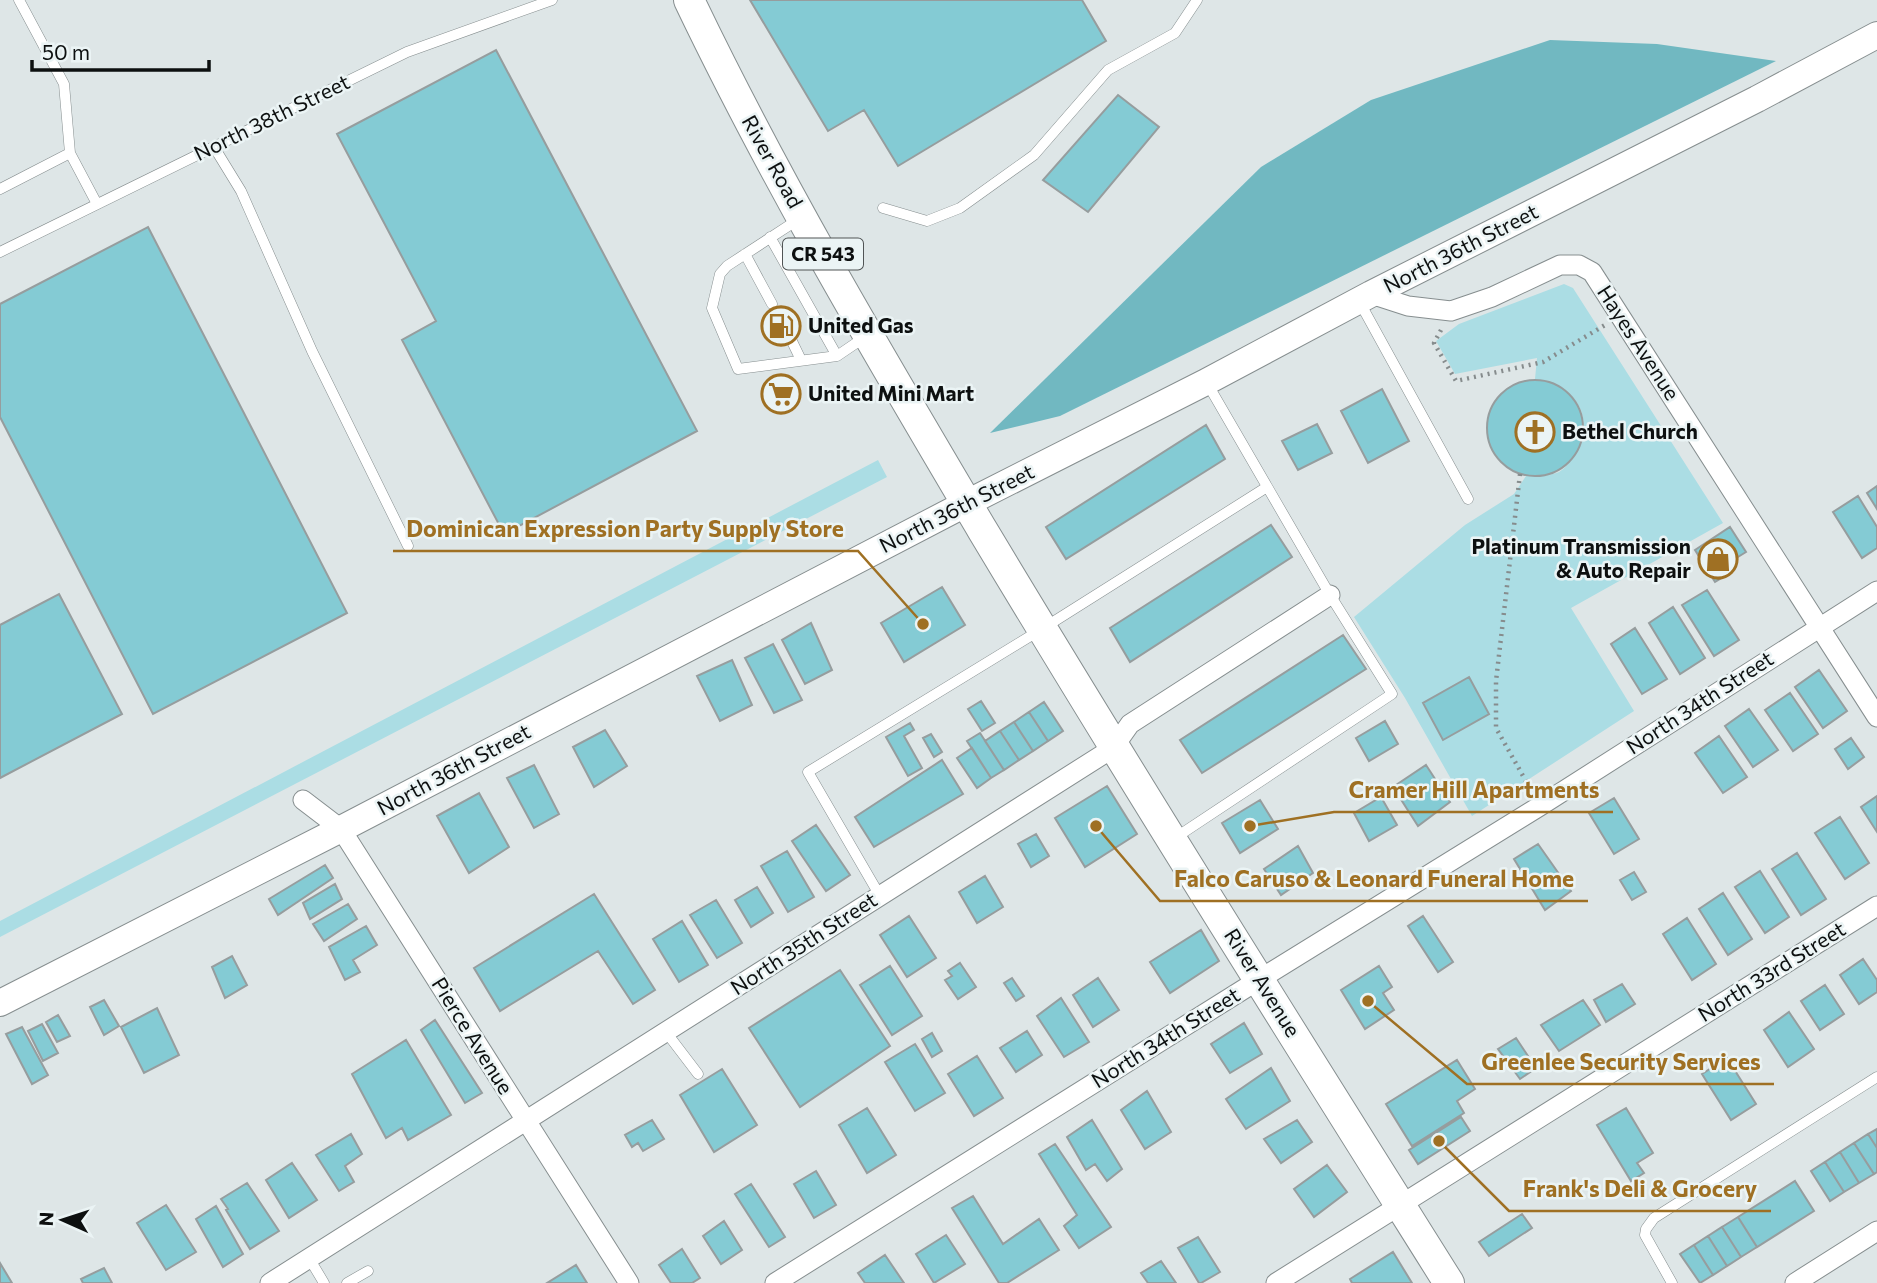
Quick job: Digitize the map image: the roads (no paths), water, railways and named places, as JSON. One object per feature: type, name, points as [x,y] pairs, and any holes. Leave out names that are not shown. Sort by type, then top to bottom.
[{"type":"main road","name":"River Road","points":[[689,0],[734,96],[967,503]]},
{"type":"main road","name":"River Avenue","points":[[967,503],[1113,748],[1448,1283]]},
{"type":"street","name":"North 36th Street","points":[[0,1003],[1877,35]]},
{"type":"street","name":"Hayes Avenue","points":[[1365,297],[1451,311],[1492,297],[1560,265],[1579,265],[1592,272],[1877,718]]},
{"type":"street","name":"North 34th Street","points":[[775,1283],[1540,806],[1877,591]]},
{"type":"street","name":"North 35th Street","points":[[270,1283],[1113,748],[1130,724],[1330,596]]},
{"type":"street","name":"Pierce Avenue","points":[[303,800],[341,829],[629,1283]]},
{"type":"street","name":"North 33rd Street","points":[[1276,1283],[1877,906]]},
{"type":"street","points":[[1794,1283],[1877,1231]]},
{"type":"lane","points":[[19,0],[64,84],[70,153],[97,204]]},
{"type":"lane","name":"North 38th Street","points":[[0,252],[407,52],[552,0]]},
{"type":"lane","points":[[883,208],[927,221],[960,208],[1034,155],[1108,70],[1175,33],[1196,0]]},
{"type":"lane","points":[[214,146],[241,191],[312,351],[408,546]]},
{"type":"lane","points":[[0,189],[70,153]]},
{"type":"lane","points":[[802,216],[727,266],[720,274],[712,308],[738,369],[837,356],[869,335]]},
{"type":"lane","points":[[770,237],[837,356]]},
{"type":"lane","points":[[745,254],[772,304]]},
{"type":"lane","points":[[1365,297],[1468,499]]},
{"type":"lane","points":[[787,331],[801,360]]},
{"type":"lane","points":[[1171,840],[1392,694],[1330,596],[1206,382]]},
{"type":"lane","points":[[880,896],[808,772],[1267,487]]},
{"type":"lane","points":[[666,1032],[698,1074]]},
{"type":"lane","points":[[1672,1283],[1644,1235],[1649,1223],[1877,1077]]},
{"type":"lane","points":[[310,1258],[324,1283]]},
{"type":"lane","points":[[347,1283],[368,1271]]},
{"type":"place","name":"United Gas","points":[[781,326]]},
{"type":"place","name":"United Mini Mart","points":[[781,394]]},
{"type":"place","name":"Bethel Church","points":[[1535,432]]},
{"type":"place","name":"Platinum Transmission & Auto Repair","points":[[1718,559]]},
{"type":"place","name":"Dominican Expression Party Supply Store","points":[[923,624]]},
{"type":"place","name":"Falco Caruso & Leonard Funeral Home","points":[[1096,826]]},
{"type":"place","name":"Cramer Hill Apartments","points":[[1250,826]]},
{"type":"place","name":"Greenlee Security Services","points":[[1368,1001]]},
{"type":"place","name":"Frank's Deli & Grocery","points":[[1439,1141]]}]
